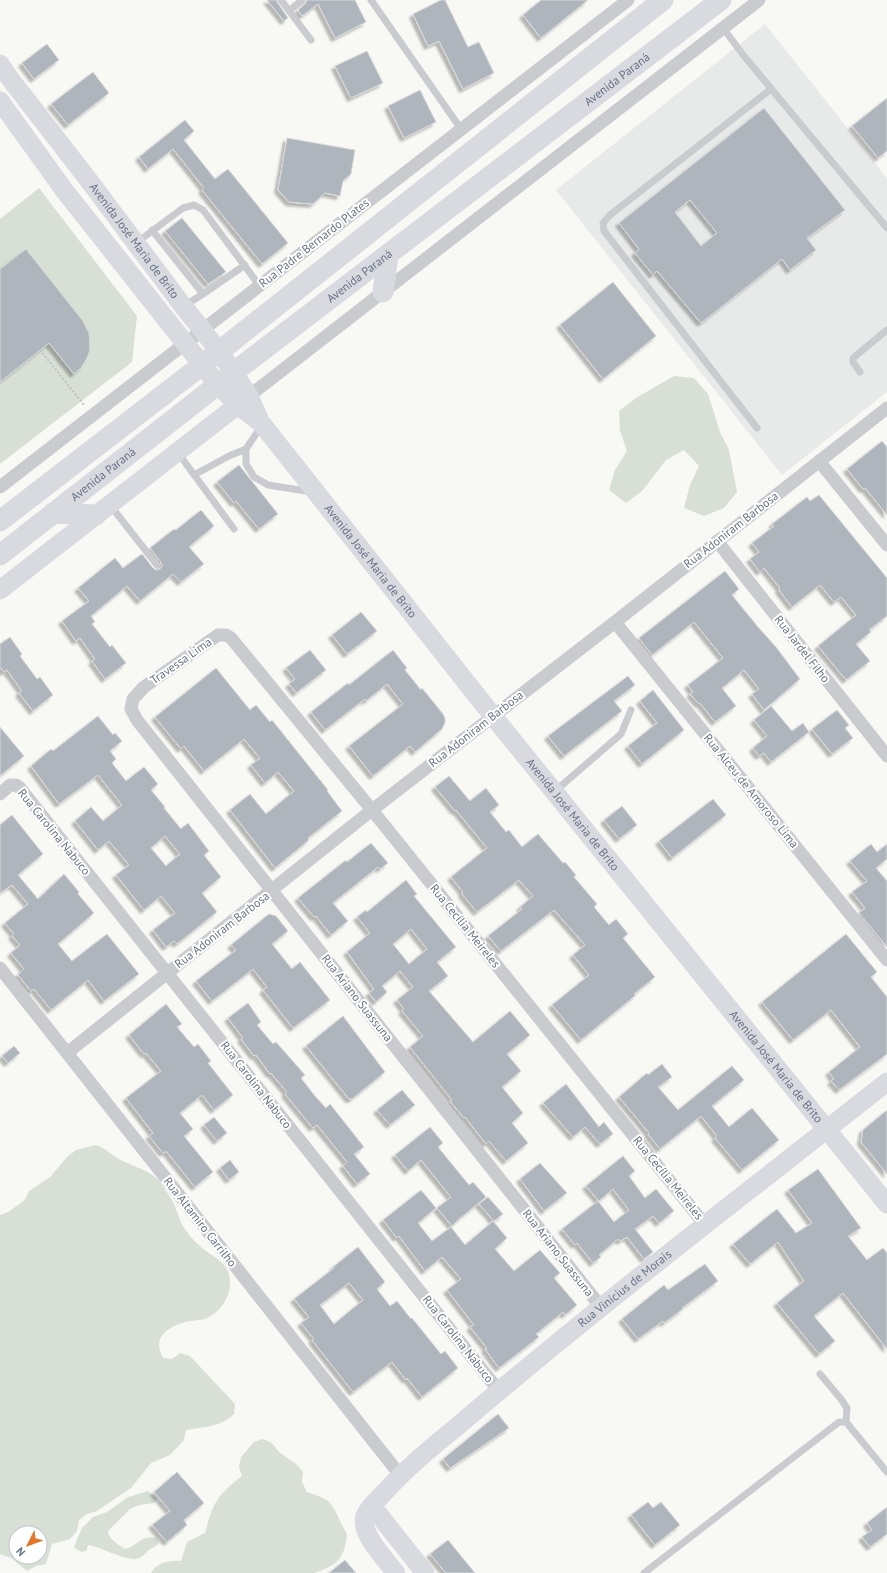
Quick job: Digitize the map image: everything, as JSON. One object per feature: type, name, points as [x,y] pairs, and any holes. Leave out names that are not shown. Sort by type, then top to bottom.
[{"type":"main road","points":[[0,521],[202,365],[663,0]]},
{"type":"main road","name":"Avenida Paraná","points":[[0,555],[388,254],[721,0]]},
{"type":"main road","name":"Avenida José Maria de Brito","points":[[0,64],[183,306],[219,351],[226,379]]},
{"type":"main road","name":"Avenida José Maria de Brito","points":[[0,100],[64,190],[202,365],[226,379],[244,400],[493,716],[887,1204]]},
{"type":"main road","points":[[64,190],[71,180],[77,178],[87,178]]},
{"type":"main road","points":[[383,292],[388,254]]},
{"type":"main road","points":[[0,590],[244,400]]},
{"type":"main road","points":[[53,513],[103,510]]},
{"type":"main road","name":"Rua Vinícius de Morais","points":[[396,1573],[366,1533],[364,1522],[366,1514],[372,1506],[400,1475],[499,1390],[601,1307],[706,1226],[887,1082]]},
{"type":"main road","points":[[372,1506],[425,1573]]},
{"type":"main road","points":[[383,1555],[399,1542]]},
{"type":"street","name":"Rua Padre Bernardo Plates","points":[[0,487],[628,0]]},
{"type":"street","points":[[244,400],[759,0]]},
{"type":"street","name":"Rua Adoniram Barbosa","points":[[67,1053],[372,810],[615,622],[887,408]]},
{"type":"street","points":[[819,461],[887,545]]},
{"type":"street","name":"Rua Jardel Filho","points":[[717,541],[887,756]]},
{"type":"street","name":"Rua Alceu de Amoroso Lima","points":[[615,622],[887,960]]},
{"type":"street","name":"Travessa Lima","points":[[144,687],[218,635]]},
{"type":"street","name":"Rua Cecília Meireles","points":[[218,635],[226,635],[231,638],[372,810],[706,1226]]},
{"type":"street","name":"Rua Ariano Suassuna","points":[[144,687],[133,699],[131,709],[137,720],[601,1307]]},
{"type":"street","name":"Rua Carolina Nabuco","points":[[0,794],[10,785],[16,785],[20,788],[499,1390]]},
{"type":"street","name":"Rua Altamiro Carrilho","points":[[0,968],[400,1475]]},
{"type":"lane","points":[[281,0],[311,40]]},
{"type":"lane","points":[[289,10],[302,0]]},
{"type":"lane","points":[[371,0],[461,129]]},
{"type":"lane","points":[[723,28],[771,89],[887,228]]},
{"type":"lane","points":[[757,428],[604,231],[603,223],[610,215],[771,89]]},
{"type":"lane","points":[[136,243],[183,208],[194,205],[203,210],[259,285]]},
{"type":"lane","points":[[152,230],[202,294]]},
{"type":"lane","points":[[183,306],[245,265]]},
{"type":"lane","points":[[860,372],[853,362],[853,358],[887,330]]},
{"type":"lane","points":[[262,424],[246,450],[246,464],[254,477],[268,485],[316,492]]},
{"type":"lane","points":[[194,475],[229,456],[246,450]]},
{"type":"lane","points":[[178,452],[234,529]]},
{"type":"lane","points":[[103,510],[157,565]]},
{"type":"lane","points":[[554,792],[621,734],[631,710]]},
{"type":"lane","points":[[820,1374],[842,1399],[847,1408],[846,1422],[887,1472]]},
{"type":"lane","points":[[644,1573],[839,1422],[846,1422]]},
{"type":"path","points":[[40,350],[84,405]]},
{"type":"shaded area","points":[[765,24],[887,178],[887,392],[782,475],[556,190]]},
{"type":"shaded area","points":[[39,188],[137,316],[132,362],[0,464],[0,219]]},
{"type":"shaded area","points":[[674,376],[694,378],[708,394],[720,432],[729,450],[737,492],[724,508],[704,516],[684,508],[690,485],[699,466],[684,450],[666,460],[642,491],[626,503],[609,490],[615,470],[627,451],[620,431],[619,411],[636,398]]},
{"type":"shaded area","points":[[95,1145],[103,1148],[119,1159],[150,1173],[162,1184],[173,1202],[183,1225],[192,1238],[225,1266],[229,1276],[229,1289],[227,1298],[217,1312],[205,1319],[187,1321],[172,1327],[160,1339],[159,1345],[163,1358],[172,1359],[180,1353],[190,1356],[235,1404],[234,1414],[224,1422],[218,1424],[186,1430],[184,1440],[170,1455],[151,1463],[131,1488],[97,1511],[87,1514],[79,1520],[77,1531],[70,1539],[52,1544],[48,1557],[48,1525],[8,1525],[8,1557],[0,1554],[0,1215],[8,1212],[25,1200],[29,1191],[50,1177],[67,1157],[76,1150]]},
{"type":"shaded area","points":[[263,1439],[272,1443],[279,1452],[296,1464],[303,1472],[302,1482],[307,1492],[325,1499],[332,1505],[347,1534],[342,1555],[338,1560],[329,1567],[314,1573],[151,1573],[157,1566],[164,1562],[181,1561],[187,1542],[205,1533],[217,1500],[221,1494],[242,1476],[239,1467],[241,1457],[254,1442]]},
{"type":"shaded area","points":[[148,1491],[156,1498],[155,1503],[139,1505],[130,1509],[108,1531],[110,1537],[125,1549],[143,1539],[152,1537],[157,1538],[159,1543],[157,1545],[139,1558],[135,1559],[122,1557],[94,1546],[88,1545],[87,1550],[82,1552],[74,1547],[82,1528],[93,1517],[107,1512],[128,1497]]},
{"type":"shaded area","points":[[20,1565],[41,1565],[36,1566],[27,1571]]},
{"type":"building","points":[[267,0],[276,0],[288,18],[284,21]]},
{"type":"building","points":[[307,0],[355,0],[366,22],[335,38],[318,4],[302,16],[298,10]]},
{"type":"building","points":[[441,0],[445,0],[468,47],[479,42],[494,73],[463,89],[439,41],[428,46],[413,14]]},
{"type":"building","points":[[541,0],[588,0],[541,38],[523,15]]},
{"type":"building","points":[[47,44],[59,60],[34,79],[22,63]]},
{"type":"building","points":[[367,51],[383,83],[351,98],[335,66]]},
{"type":"building","points":[[93,72],[109,93],[68,125],[51,104]]},
{"type":"building","points":[[420,90],[436,122],[404,138],[388,106]]},
{"type":"building","points":[[887,98],[887,151],[878,158],[852,126]]},
{"type":"building","points":[[764,108],[845,210],[807,238],[816,250],[790,270],[782,259],[701,323],[657,271],[653,275],[635,253],[639,249],[619,223]],"holes":[[[690,200],[717,233],[701,246],[675,212]]]},
{"type":"building","points":[[185,120],[194,131],[184,140],[215,179],[228,169],[288,243],[262,264],[202,190],[204,188],[173,149],[148,169],[139,157]]},
{"type":"building","points":[[287,138],[355,150],[351,174],[343,181],[340,196],[325,193],[313,204],[289,202],[278,190]]},
{"type":"building","points":[[182,218],[226,272],[208,284],[165,231]]},
{"type":"building","points":[[26,249],[83,321],[89,333],[90,350],[81,368],[74,374],[49,343],[0,382],[0,269]]},
{"type":"building","points":[[613,282],[656,336],[603,379],[560,325]]},
{"type":"building","points":[[882,441],[887,447],[887,515],[847,469]]},
{"type":"building","points":[[239,465],[278,514],[259,529],[236,501],[234,503],[217,482]]},
{"type":"building","points":[[819,495],[887,578],[887,616],[869,630],[871,632],[856,644],[870,661],[846,680],[818,646],[856,615],[841,597],[834,602],[820,585],[792,607],[779,590],[780,588],[764,568],[760,572],[750,559],[759,552],[752,543],[774,526],[772,524],[807,497],[810,501]]},
{"type":"building","points":[[201,510],[214,526],[189,547],[204,564],[181,582],[173,574],[140,601],[127,586],[91,616],[95,622],[92,624],[110,647],[112,645],[126,663],[105,679],[92,661],[95,659],[80,638],[76,641],[62,621],[89,601],[78,588],[115,558],[123,568],[142,554],[153,568],[156,570],[160,569],[162,566],[161,562],[150,548]]},
{"type":"building","points":[[725,571],[739,589],[732,595],[776,647],[800,679],[764,710],[752,694],[759,689],[744,670],[722,688],[736,706],[715,722],[700,703],[699,704],[690,694],[693,692],[688,685],[723,658],[694,622],[652,655],[639,638]]},
{"type":"building","points":[[361,612],[377,631],[347,654],[332,635]]},
{"type":"building","points":[[10,637],[22,654],[20,656],[37,679],[40,677],[53,695],[33,711],[19,693],[22,691],[7,670],[4,672],[0,667],[0,644]]},
{"type":"building","points":[[310,650],[326,670],[296,693],[289,684],[295,679],[286,668]]},
{"type":"building","points":[[393,650],[407,668],[405,670],[443,714],[445,723],[442,729],[415,752],[410,746],[373,776],[349,746],[403,704],[387,684],[325,730],[311,712],[348,683],[349,685]]},
{"type":"building","points":[[216,668],[250,710],[256,705],[270,722],[272,720],[328,790],[327,791],[342,811],[308,838],[309,840],[275,868],[230,810],[250,794],[266,814],[294,791],[278,772],[265,783],[251,765],[260,758],[244,739],[204,771],[184,746],[181,749],[155,717]]},
{"type":"building","points":[[628,676],[635,685],[614,701],[622,711],[564,756],[548,736]]},
{"type":"building","points":[[653,690],[684,730],[642,764],[628,746],[657,723],[640,701]]},
{"type":"building","points":[[771,706],[792,731],[803,723],[809,732],[771,762],[764,753],[759,756],[753,748],[767,736],[754,720]]},
{"type":"building","points":[[837,710],[849,725],[845,728],[853,738],[832,754],[812,729]]},
{"type":"building","points":[[98,716],[113,735],[115,733],[122,741],[110,751],[116,759],[112,763],[126,781],[144,767],[158,784],[151,790],[165,807],[164,808],[181,829],[188,823],[209,851],[204,855],[221,877],[202,893],[217,912],[177,944],[174,941],[166,947],[153,930],[175,913],[161,896],[144,910],[116,875],[129,865],[109,841],[98,850],[75,821],[91,807],[103,821],[122,805],[98,775],[59,804],[31,766],[51,749],[53,751]],"holes":[[[165,836],[180,854],[166,866],[151,848]]]},
{"type":"building","points":[[0,727],[24,756],[0,776]]},
{"type":"building","points":[[449,776],[470,801],[486,788],[499,805],[490,812],[506,832],[509,830],[522,847],[538,834],[563,863],[565,862],[576,875],[574,877],[597,904],[594,907],[609,925],[616,919],[628,934],[623,938],[655,977],[634,994],[636,995],[581,1040],[552,1005],[589,975],[573,955],[585,945],[554,910],[501,951],[488,936],[522,909],[520,907],[533,896],[519,880],[477,912],[462,894],[463,892],[451,877],[487,848],[435,787]]},
{"type":"building","points":[[713,799],[726,815],[672,858],[659,841]]},
{"type":"building","points":[[622,806],[637,825],[619,839],[604,820]]},
{"type":"building","points":[[12,815],[43,854],[18,875],[38,899],[64,874],[94,913],[58,944],[72,961],[107,934],[139,974],[104,1001],[88,980],[51,1010],[34,989],[31,991],[18,975],[24,969],[11,953],[20,945],[12,936],[14,934],[5,923],[28,904],[12,885],[0,893],[0,825]]},
{"type":"building","points":[[371,843],[388,863],[380,869],[378,867],[333,903],[348,921],[331,935],[316,916],[314,917],[298,898],[346,860],[347,862]]},
{"type":"building","points":[[871,844],[877,852],[887,844],[887,859],[876,868],[887,881],[887,947],[859,913],[865,908],[852,892],[867,881],[850,861]]},
{"type":"building","points":[[406,880],[417,894],[414,896],[456,947],[437,962],[448,976],[429,991],[473,1042],[510,1011],[530,1035],[507,1054],[521,1071],[502,1087],[523,1113],[512,1123],[528,1143],[506,1161],[489,1141],[486,1144],[465,1117],[464,1118],[450,1101],[452,1100],[410,1047],[423,1036],[402,1011],[404,1009],[397,1000],[413,987],[400,971],[382,986],[387,992],[376,1002],[369,993],[374,989],[347,952],[370,933],[357,917],[366,910],[367,912]],"holes":[[[411,929],[427,949],[409,964],[393,944]]]},
{"type":"building","points":[[269,914],[276,916],[288,931],[272,944],[292,969],[300,962],[330,1000],[293,1028],[263,990],[267,987],[253,969],[212,1001],[196,981],[236,950],[231,945]]},
{"type":"building","points":[[846,934],[877,972],[871,977],[887,997],[887,1054],[839,1090],[831,1081],[834,1079],[829,1072],[860,1047],[831,1010],[793,1040],[762,1002]]},
{"type":"building","points":[[248,1003],[261,1022],[257,1025],[273,1044],[276,1042],[305,1075],[301,1078],[315,1096],[326,1108],[330,1104],[364,1147],[354,1154],[370,1174],[357,1184],[343,1166],[347,1162],[317,1125],[313,1128],[285,1094],[287,1092],[271,1073],[270,1074],[256,1055],[254,1056],[228,1018]]},
{"type":"building","points":[[166,1004],[182,1024],[177,1027],[194,1047],[198,1044],[211,1061],[208,1063],[233,1095],[214,1110],[202,1095],[180,1113],[193,1129],[184,1136],[213,1172],[195,1187],[166,1151],[163,1153],[149,1136],[153,1133],[126,1098],[161,1071],[146,1053],[144,1054],[129,1035]]},
{"type":"building","points":[[343,1016],[385,1072],[352,1099],[349,1099],[306,1046]]},
{"type":"building","points":[[14,1046],[20,1053],[8,1063],[2,1056]]},
{"type":"building","points":[[662,1064],[672,1077],[658,1087],[678,1110],[732,1066],[744,1080],[712,1106],[729,1127],[752,1108],[779,1140],[742,1170],[715,1138],[717,1136],[701,1116],[660,1149],[648,1134],[649,1133],[619,1097],[647,1073],[648,1075]]},
{"type":"building","points":[[566,1084],[599,1127],[604,1122],[613,1134],[600,1144],[585,1127],[573,1137],[543,1103]]},
{"type":"building","points":[[402,1090],[415,1105],[390,1125],[377,1110]]},
{"type":"building","points":[[887,1110],[887,1174],[861,1142],[863,1130]]},
{"type":"building","points":[[214,1117],[227,1133],[217,1141],[204,1125]]},
{"type":"building","points":[[430,1127],[443,1143],[438,1147],[469,1185],[473,1182],[486,1197],[452,1226],[437,1208],[451,1197],[421,1160],[408,1171],[395,1155]]},
{"type":"building","points":[[623,1156],[635,1171],[629,1176],[645,1198],[656,1189],[674,1211],[659,1223],[653,1216],[635,1229],[653,1252],[644,1259],[627,1237],[620,1241],[618,1239],[599,1255],[601,1257],[593,1263],[577,1243],[575,1245],[562,1229],[598,1201],[614,1222],[629,1210],[613,1189],[599,1201],[586,1186]]},
{"type":"building","points":[[230,1160],[239,1172],[229,1180],[220,1168]]},
{"type":"building","points":[[540,1163],[567,1193],[544,1211],[520,1179]]},
{"type":"building","points":[[818,1169],[861,1228],[848,1236],[867,1260],[883,1248],[887,1253],[887,1349],[843,1293],[814,1316],[835,1341],[819,1354],[777,1303],[804,1281],[778,1242],[750,1264],[733,1244],[777,1209],[796,1233],[812,1223],[788,1190]]},
{"type":"building","points":[[421,1190],[436,1208],[418,1223],[432,1241],[451,1227],[465,1245],[493,1221],[507,1238],[495,1249],[514,1271],[540,1250],[560,1273],[554,1278],[577,1305],[565,1315],[563,1312],[536,1334],[539,1337],[499,1368],[485,1349],[487,1348],[470,1327],[474,1325],[447,1290],[461,1279],[442,1257],[425,1271],[399,1236],[397,1238],[383,1220]]},
{"type":"building","points":[[488,1197],[503,1214],[494,1221],[479,1204]]},
{"type":"building","points":[[358,1247],[385,1282],[377,1289],[390,1306],[397,1301],[441,1354],[445,1351],[458,1368],[422,1397],[392,1362],[353,1392],[312,1340],[314,1339],[301,1323],[309,1317],[294,1299],[334,1268],[333,1267]],"holes":[[[349,1283],[363,1300],[334,1324],[320,1305]]]},
{"type":"building","points":[[705,1264],[718,1281],[664,1323],[663,1321],[638,1339],[622,1319],[664,1285],[668,1290]]},
{"type":"building","points":[[498,1414],[509,1428],[450,1468],[443,1459]]},
{"type":"building","points":[[177,1472],[204,1503],[184,1520],[187,1525],[167,1542],[152,1525],[170,1511],[154,1492]]},
{"type":"building","points":[[648,1502],[653,1508],[661,1502],[680,1525],[655,1545],[631,1515]]},
{"type":"building","points":[[887,1507],[887,1534],[870,1547],[862,1537],[872,1530],[867,1523]]},
{"type":"building","points":[[448,1540],[475,1573],[446,1573],[430,1554]]},
{"type":"building","points":[[345,1560],[356,1573],[329,1573]]}]
